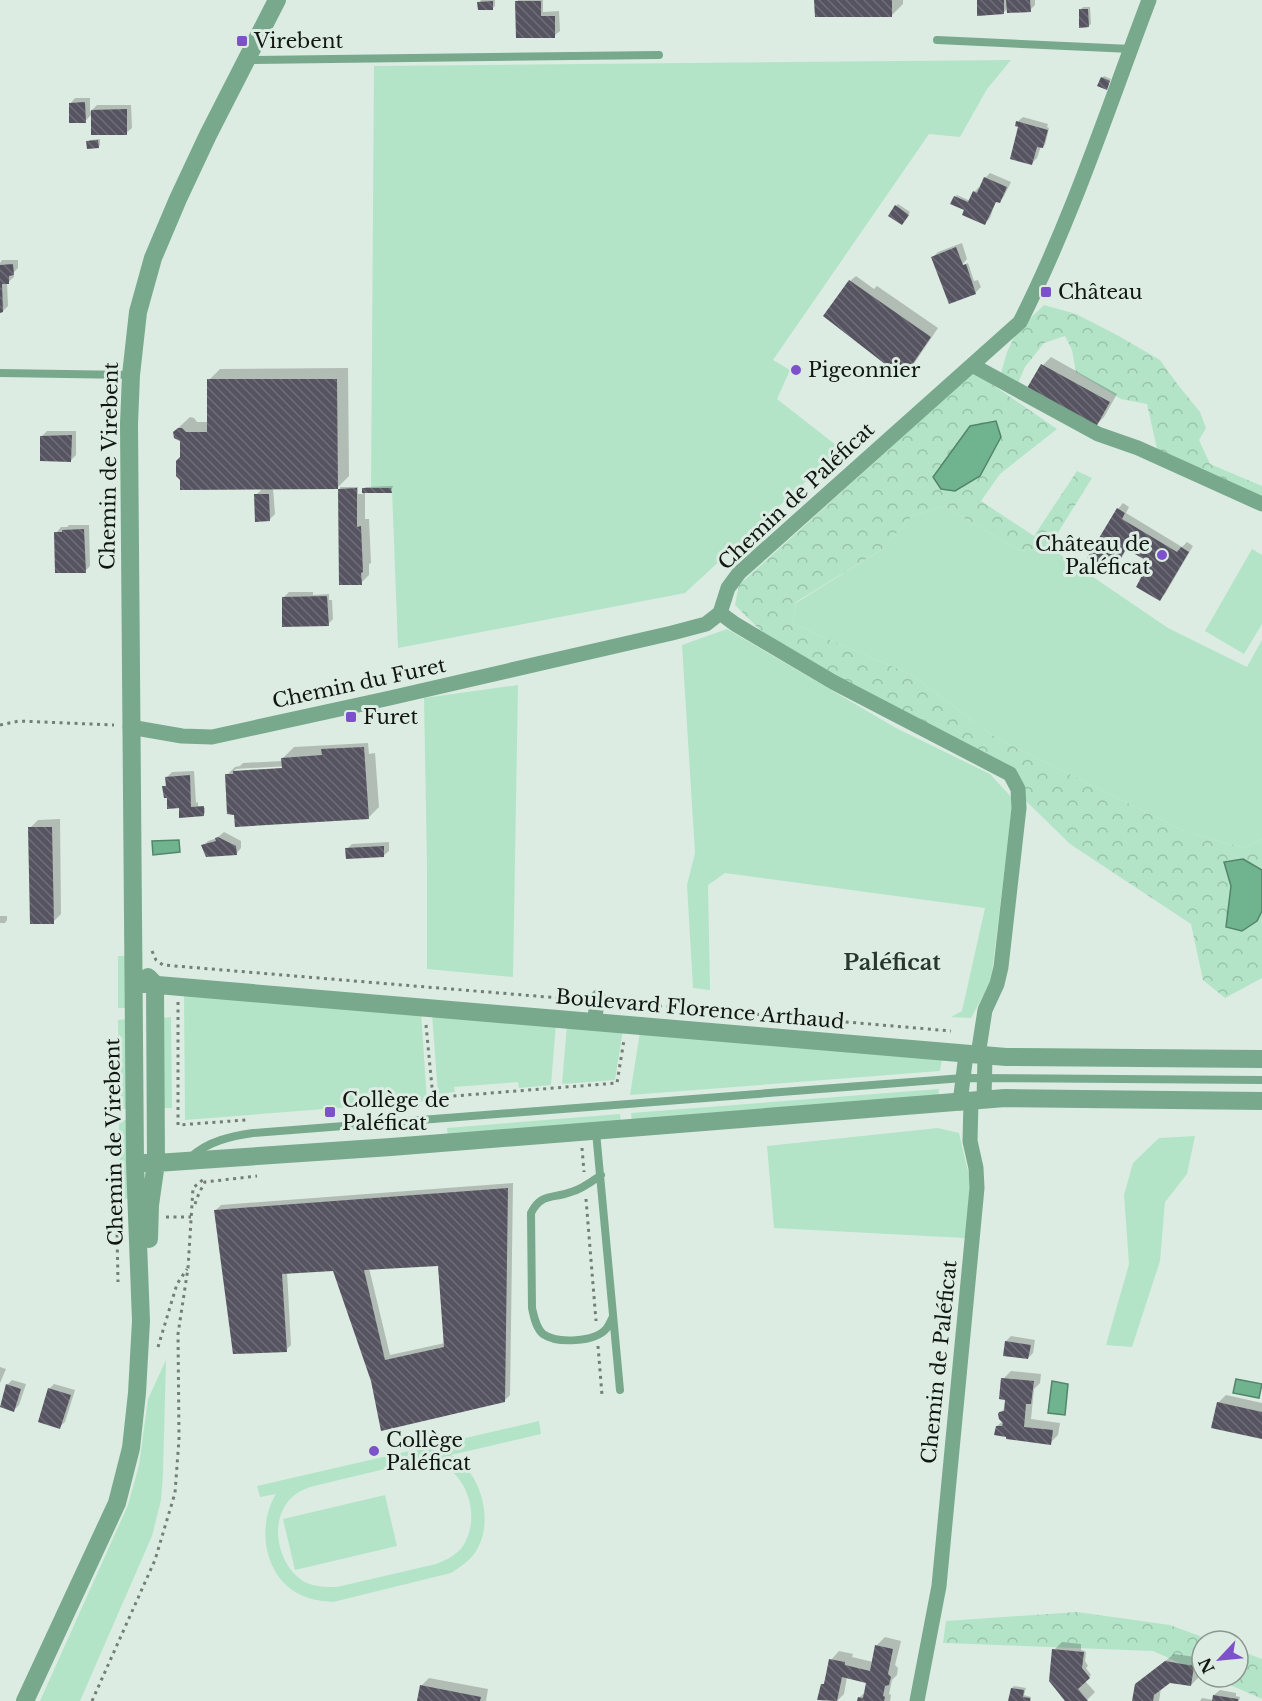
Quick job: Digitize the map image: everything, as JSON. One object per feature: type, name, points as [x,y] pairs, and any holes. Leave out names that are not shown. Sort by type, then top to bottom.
[{"type":"street","name":"Chemin de Virebent","points":[[141,1321],[135,1163],[130,728],[129,423],[131,375],[138,312],[153,258],[183,189],[277,0]]},
{"type":"street","name":"Chemin de Paléficat","points":[[720,613],[728,588],[739,573],[1020,322],[1038,285],[1103,125],[1149,0]]},
{"type":"street","points":[[972,365],[1098,434],[1138,448],[1262,504]]},
{"type":"street","points":[[720,613],[832,682],[1010,774],[1018,789],[1019,808],[1001,967],[997,984],[985,1010],[976,1055],[963,1078],[972,1101]]},
{"type":"street","name":"Chemin du Furet","points":[[130,728],[182,736],[212,737],[672,633],[705,624],[720,613]]},
{"type":"street","points":[[134,963],[155,984]]},
{"type":"street","name":"Boulevard Florence Arthaud","points":[[134,983],[1015,1058],[1262,1059]]},
{"type":"street","name":"Chemin de Virebent","points":[[25,1701],[117,1503],[131,1448],[155,1169],[155,984]]},
{"type":"street","points":[[594,1023],[598,999]]},
{"type":"street","points":[[972,1101],[984,1079],[976,1055]]},
{"type":"street","points":[[135,1163],[155,1169],[189,1161],[1017,1098],[1262,1101]]},
{"type":"street","name":"Chemin de Paléficat","points":[[917,1701],[939,1586],[977,1188],[976,1168],[970,1141],[972,1101]]},
{"type":"lane","points":[[937,40],[1131,49]]},
{"type":"lane","points":[[247,60],[659,55]]},
{"type":"lane","points":[[0,374],[131,375]]},
{"type":"lane","points":[[189,1161],[193,1155],[208,1145],[243,1134],[963,1078],[1262,1080]]},
{"type":"lane","points":[[588,1131],[601,1175],[620,1390]]},
{"type":"lane","points":[[136,1183],[155,1169]]},
{"type":"lane","points":[[601,1175],[570,1193],[546,1197],[536,1203],[531,1213],[532,1308],[535,1322],[542,1333],[553,1339],[568,1340],[597,1336],[606,1329],[613,1317]]},
{"type":"path","points":[[0,725],[19,721],[130,728]]},
{"type":"path","points":[[152,951],[156,960],[164,965],[598,999],[951,1031]]},
{"type":"path","points":[[179,994],[178,1125],[253,1120]]},
{"type":"path","points":[[426,1008],[425,1015],[439,1119]]},
{"type":"path","points":[[439,1119],[441,1097],[617,1083],[626,1025]]},
{"type":"path","points":[[588,1131],[585,1186],[602,1395]]},
{"type":"path","points":[[92,1701],[155,1560],[175,1493],[179,1439],[178,1334],[188,1268],[193,1188],[206,1176]]},
{"type":"path","points":[[195,1204],[198,1193],[205,1182],[256,1176]]},
{"type":"path","points":[[117,1205],[118,1282]]},
{"type":"path","points":[[150,1216],[191,1216]]},
{"type":"path","points":[[156,1354],[177,1284],[188,1268]]},
{"type":"green space","points":[[1011,60],[987,89],[960,137],[929,134],[773,360],[790,370],[777,399],[841,449],[685,593],[398,648],[392,489],[371,489],[374,66]]},
{"type":"green space","points":[[1044,305],[1076,314],[1160,360],[1200,412],[1206,428],[1199,440],[1210,464],[1262,486],[1262,496],[1157,449],[1147,404],[1121,399],[1076,372],[1072,350],[1065,336],[1044,343],[1025,367],[1018,383],[1001,373],[1007,352],[1017,331]]},
{"type":"green space","points":[[974,372],[1057,429],[1000,474],[981,501],[1034,536],[1077,471],[1092,478],[1049,547],[1020,551],[944,506],[912,516],[881,550],[796,602],[793,624],[910,674],[995,737],[1186,832],[1244,848],[1262,839],[1262,871],[1243,859],[1224,862],[1231,886],[1226,927],[1257,921],[1262,911],[1262,978],[1225,998],[1203,980],[1191,924],[1070,844],[1026,801],[1016,771],[838,680],[760,630],[735,605],[739,585]]},
{"type":"green space","points":[[944,506],[1020,551],[1049,547],[1168,628],[1247,667],[1262,640],[1262,839],[1244,848],[1186,832],[995,737],[910,674],[793,624],[796,603],[881,550],[912,516]]},
{"type":"green space","points":[[1252,549],[1262,555],[1262,624],[1244,654],[1205,631]]},
{"type":"green space","points":[[727,629],[896,728],[990,774],[1013,799],[991,981],[971,1018],[951,1017],[962,1011],[985,908],[725,873],[708,885],[710,990],[693,988],[687,885],[695,853],[682,645]]},
{"type":"green space","points":[[518,685],[513,977],[427,969],[424,698]]},
{"type":"green space","points":[[118,956],[126,956],[126,1008],[118,1008]]},
{"type":"green space","points":[[184,992],[421,1012],[427,1101],[185,1120]]},
{"type":"green space","points":[[432,1014],[556,1024],[551,1085],[519,1088],[518,1082],[454,1087],[455,1092],[438,1094]]},
{"type":"green space","points":[[171,1017],[172,1108],[164,1108],[163,1018]]},
{"type":"green space","points":[[126,1019],[127,1109],[119,1109],[118,1020]]},
{"type":"green space","points":[[567,1025],[623,1030],[615,1080],[562,1084]]},
{"type":"green space","points":[[640,1032],[942,1059],[940,1071],[630,1095]]},
{"type":"green space","points":[[939,1089],[938,1099],[632,1123],[631,1113]]},
{"type":"green space","points":[[620,1114],[621,1124],[448,1137],[447,1128]]},
{"type":"green space","points":[[119,1120],[127,1120],[128,1199],[120,1199]]},
{"type":"green space","points":[[938,1128],[959,1133],[971,1184],[965,1238],[774,1228],[767,1146]]},
{"type":"green space","points":[[1195,1136],[1187,1174],[1165,1202],[1160,1261],[1132,1347],[1106,1345],[1129,1264],[1124,1195],[1133,1163],[1159,1138]]},
{"type":"green space","points":[[166,1360],[161,1500],[152,1536],[80,1701],[40,1701],[128,1505],[139,1465],[148,1399]]},
{"type":"green space","points":[[539,1421],[541,1434],[451,1455],[470,1473],[482,1498],[484,1526],[482,1539],[468,1561],[451,1573],[333,1602],[301,1595],[288,1587],[279,1577],[267,1550],[265,1536],[266,1521],[276,1494],[260,1497],[257,1486]],"holes":[[[418,1461],[441,1464],[451,1470],[465,1489],[469,1500],[471,1524],[468,1536],[458,1552],[436,1564],[337,1587],[313,1585],[296,1576],[284,1557],[278,1535],[282,1513],[292,1497],[314,1486]]]},
{"type":"green space","points":[[385,1495],[397,1546],[295,1570],[283,1519]]},
{"type":"green space","points":[[1077,1612],[1170,1625],[1190,1632],[1190,1668],[1153,1651],[943,1643],[946,1621]]},
{"type":"green space","points":[[1250,1654],[1262,1659],[1262,1699],[1239,1689],[1250,1689]]},
{"type":"shaded area","points":[[996,421],[1001,437],[980,476],[955,491],[941,489],[933,477],[970,426]]},
{"type":"shaded area","points":[[179,840],[180,852],[153,855],[152,841]]},
{"type":"shaded area","points":[[1243,859],[1262,870],[1262,911],[1257,921],[1242,931],[1226,927],[1231,886],[1224,862]]},
{"type":"shaded area","points":[[1236,1379],[1262,1384],[1259,1398],[1233,1393]]},
{"type":"shaded area","points":[[1052,1381],[1068,1384],[1065,1415],[1048,1413]]},
{"type":"building","points":[[814,0],[892,0],[892,17],[815,17]]},
{"type":"building","points":[[977,0],[1004,0],[1004,14],[977,16]]},
{"type":"building","points":[[1006,0],[1030,0],[1031,12],[1007,13]]},
{"type":"building","points":[[493,1],[493,10],[478,10],[477,2]]},
{"type":"building","points":[[515,1],[541,1],[541,16],[555,16],[555,38],[516,38]]},
{"type":"building","points":[[1079,9],[1088,9],[1089,27],[1079,28]]},
{"type":"building","points":[[1101,77],[1110,81],[1107,90],[1097,86]]},
{"type":"building","points":[[85,102],[86,123],[69,123],[69,103]]},
{"type":"building","points":[[127,109],[127,135],[91,135],[91,110]]},
{"type":"building","points":[[1016,121],[1048,130],[1043,148],[1037,147],[1032,165],[1010,159],[1018,127],[1015,126]]},
{"type":"building","points":[[98,140],[99,148],[87,149],[86,141]]},
{"type":"building","points":[[984,177],[1007,187],[1000,203],[996,202],[985,225],[962,215],[964,210],[950,204],[954,196],[968,202],[973,191],[977,193]]},
{"type":"building","points":[[895,205],[909,215],[902,225],[888,216]]},
{"type":"building","points":[[956,247],[963,265],[966,264],[976,294],[949,304],[931,257]]},
{"type":"building","points":[[13,264],[14,275],[9,276],[9,284],[2,284],[3,312],[0,313],[0,265]]},
{"type":"building","points":[[849,280],[931,337],[903,378],[823,316]]},
{"type":"building","name":"Pigeonnier","points":[[796,363],[803,369],[797,376],[790,370]]},
{"type":"building","points":[[1041,364],[1110,402],[1096,427],[1027,388]]},
{"type":"building","points":[[207,379],[337,379],[338,489],[180,490],[180,480],[176,476],[176,461],[180,457],[180,441],[174,438],[173,432],[182,428],[186,432],[207,432]]},
{"type":"building","points":[[72,435],[71,462],[40,461],[40,436]]},
{"type":"building","points":[[357,488],[357,527],[361,526],[362,585],[339,585],[338,489]]},
{"type":"building","points":[[362,488],[391,488],[392,493],[362,493]]},
{"type":"building","points":[[254,494],[269,494],[270,521],[255,522]]},
{"type":"building","name":"Château de Paléficat","points":[[1117,508],[1125,513],[1122,519],[1177,552],[1181,547],[1189,552],[1160,601],[1136,587],[1149,562],[1126,549],[1112,573],[1087,558]]},
{"type":"building","points":[[84,529],[86,573],[55,573],[54,532]]},
{"type":"building","points":[[327,596],[329,626],[282,627],[282,597]]},
{"type":"building","points":[[364,747],[369,819],[235,827],[234,815],[227,814],[225,774],[233,774],[233,771],[282,768],[281,758],[322,755],[321,749]]},
{"type":"building","points":[[190,775],[191,807],[204,806],[204,816],[179,818],[179,808],[167,809],[167,798],[164,798],[162,786],[166,786],[165,777]]},
{"type":"building","points":[[28,827],[52,827],[54,924],[30,924]]},
{"type":"building","points":[[218,837],[236,846],[237,855],[206,857],[201,845],[216,841],[215,838]]},
{"type":"building","points":[[384,846],[384,857],[346,859],[345,848]]},
{"type":"building","points":[[508,1188],[505,1402],[381,1431],[371,1381],[333,1271],[282,1274],[287,1352],[233,1354],[214,1210]],"holes":[[[438,1266],[444,1347],[385,1360],[364,1270]]]},
{"type":"building","points":[[1005,1341],[1031,1345],[1028,1359],[1003,1356]]},
{"type":"building","points":[[1001,1378],[1034,1381],[1031,1404],[1026,1404],[1024,1427],[1053,1430],[1051,1445],[1006,1439],[1006,1437],[994,1435],[996,1426],[1002,1426],[1003,1423],[998,1414],[1004,1411],[1005,1400],[999,1399]]},
{"type":"building","points":[[6,1384],[21,1389],[14,1412],[0,1407]]},
{"type":"building","points":[[48,1388],[71,1395],[60,1429],[38,1422]]},
{"type":"building","points":[[1217,1402],[1262,1412],[1262,1439],[1211,1428]]},
{"type":"building","points":[[875,1645],[893,1649],[888,1674],[891,1677],[889,1685],[885,1686],[884,1701],[857,1701],[858,1697],[863,1698],[866,1683],[842,1677],[837,1701],[817,1700],[821,1684],[824,1684],[829,1659],[870,1671]]},
{"type":"building","points":[[1052,1649],[1084,1652],[1082,1668],[1090,1678],[1078,1689],[1088,1701],[1065,1701],[1049,1681]]},
{"type":"building","points":[[1165,1661],[1190,1665],[1190,1686],[1170,1683],[1154,1695],[1153,1701],[1132,1701],[1135,1684]]},
{"type":"building","points":[[420,1685],[481,1697],[480,1701],[417,1701]]},
{"type":"building","points":[[1011,1688],[1024,1690],[1023,1697],[1030,1698],[1030,1701],[1008,1701]]},
{"type":"building","points":[[1213,1695],[1238,1699],[1238,1701],[1212,1701]]},
{"type":"place","name":"Virebent","points":[[242,41]]},
{"type":"place","name":"Château","points":[[1046,292]]},
{"type":"place","name":"Pigeonnier","points":[[796,370]]},
{"type":"place","name":"Château de Paléficat","points":[[1162,555]]},
{"type":"place","name":"Furet","points":[[351,717]]},
{"type":"place","name":"Collège de Paléficat","points":[[330,1112]]},
{"type":"place","name":"Collège Paléficat","points":[[374,1451]]},
{"type":"district","name":"Paléficat","points":[[892,962]]}]
